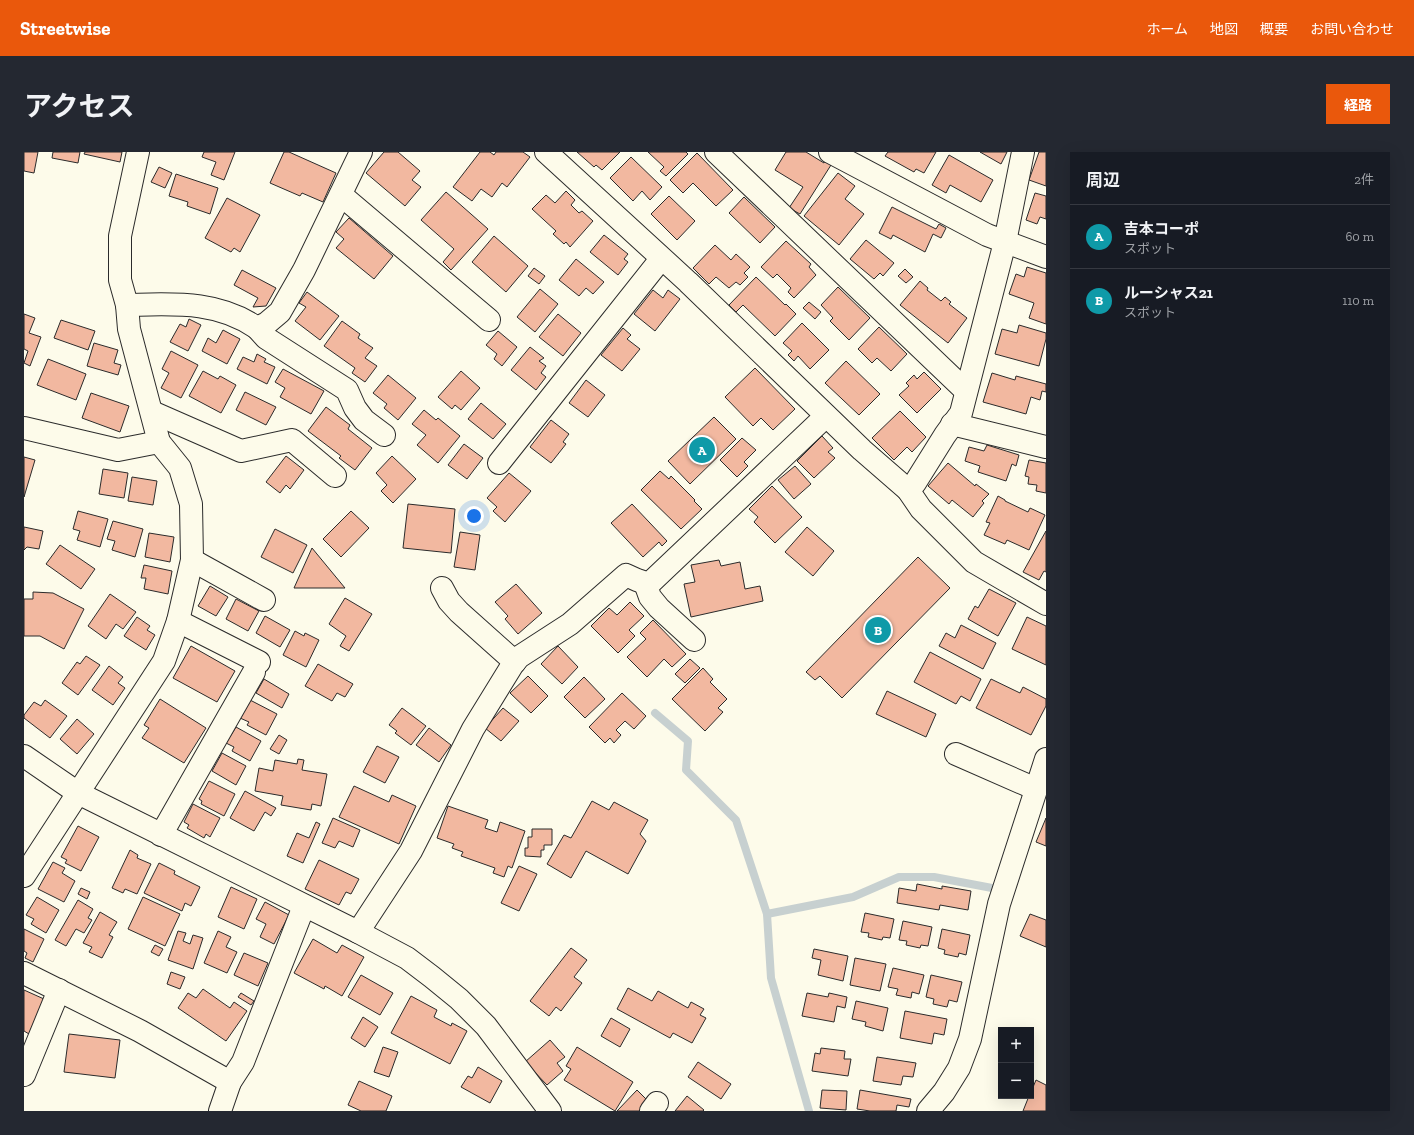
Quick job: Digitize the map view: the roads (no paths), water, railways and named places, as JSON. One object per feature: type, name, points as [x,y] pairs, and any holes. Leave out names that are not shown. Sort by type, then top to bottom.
[{"type":"street","points":[[24,876],[164,661],[178,621],[192,560],[191,504],[180,468],[159,442],[129,329],[127,305],[120,280],[120,236],[138,152]]},
{"type":"street","points":[[257,328],[267,323],[280,312],[304,270],[361,152]]},
{"type":"street","points":[[546,152],[661,259],[688,282],[862,450],[908,490],[921,509],[974,562],[1046,604]]},
{"type":"street","points":[[716,152],[966,391]]},
{"type":"street","points":[[830,152],[986,235],[1046,256]]},
{"type":"street","points":[[908,490],[961,413],[1005,242],[1023,152]]},
{"type":"street","points":[[341,195],[489,320]]},
{"type":"street","points":[[499,463],[661,259]]},
{"type":"street","points":[[127,305],[180,304],[213,308],[246,320],[257,328],[266,338],[347,390],[355,408],[364,420],[384,435]]},
{"type":"street","points":[[152,412],[241,451],[292,440],[335,476]]},
{"type":"street","points":[[358,932],[411,851],[473,729],[519,657],[570,624],[626,575],[649,584],[826,416]]},
{"type":"street","points":[[952,424],[1046,447]]},
{"type":"street","points":[[24,428],[118,450],[159,442]]},
{"type":"street","points":[[192,560],[264,600]]},
{"type":"street","points":[[645,583],[650,597],[659,608],[694,640]]},
{"type":"street","points":[[442,588],[449,600],[459,612],[515,662]]},
{"type":"street","points":[[161,835],[256,667],[178,621]]},
{"type":"street","points":[[956,754],[1039,795]]},
{"type":"street","points":[[24,756],[78,793],[358,932],[407,958],[459,999],[486,1026],[550,1111]]},
{"type":"street","points":[[928,1111],[944,1092],[959,1068],[970,1039],[999,904],[1039,795],[1046,759]]},
{"type":"street","points":[[220,1111],[230,1082],[243,1062],[304,906]]},
{"type":"street","points":[[24,973],[140,1032],[230,1082]]},
{"type":"street","points":[[24,1075],[59,990]]},
{"type":"waterway","points":[[655,713],[688,741],[686,770],[736,820],[767,914],[771,978],[809,1111]]},
{"type":"waterway","points":[[767,914],[853,897],[899,877],[934,877],[992,888]]},
{"type":"place","name":"吉本コーポ","points":[[702,450]]},
{"type":"place","name":"ルーシャス21","points":[[878,630]]}]
